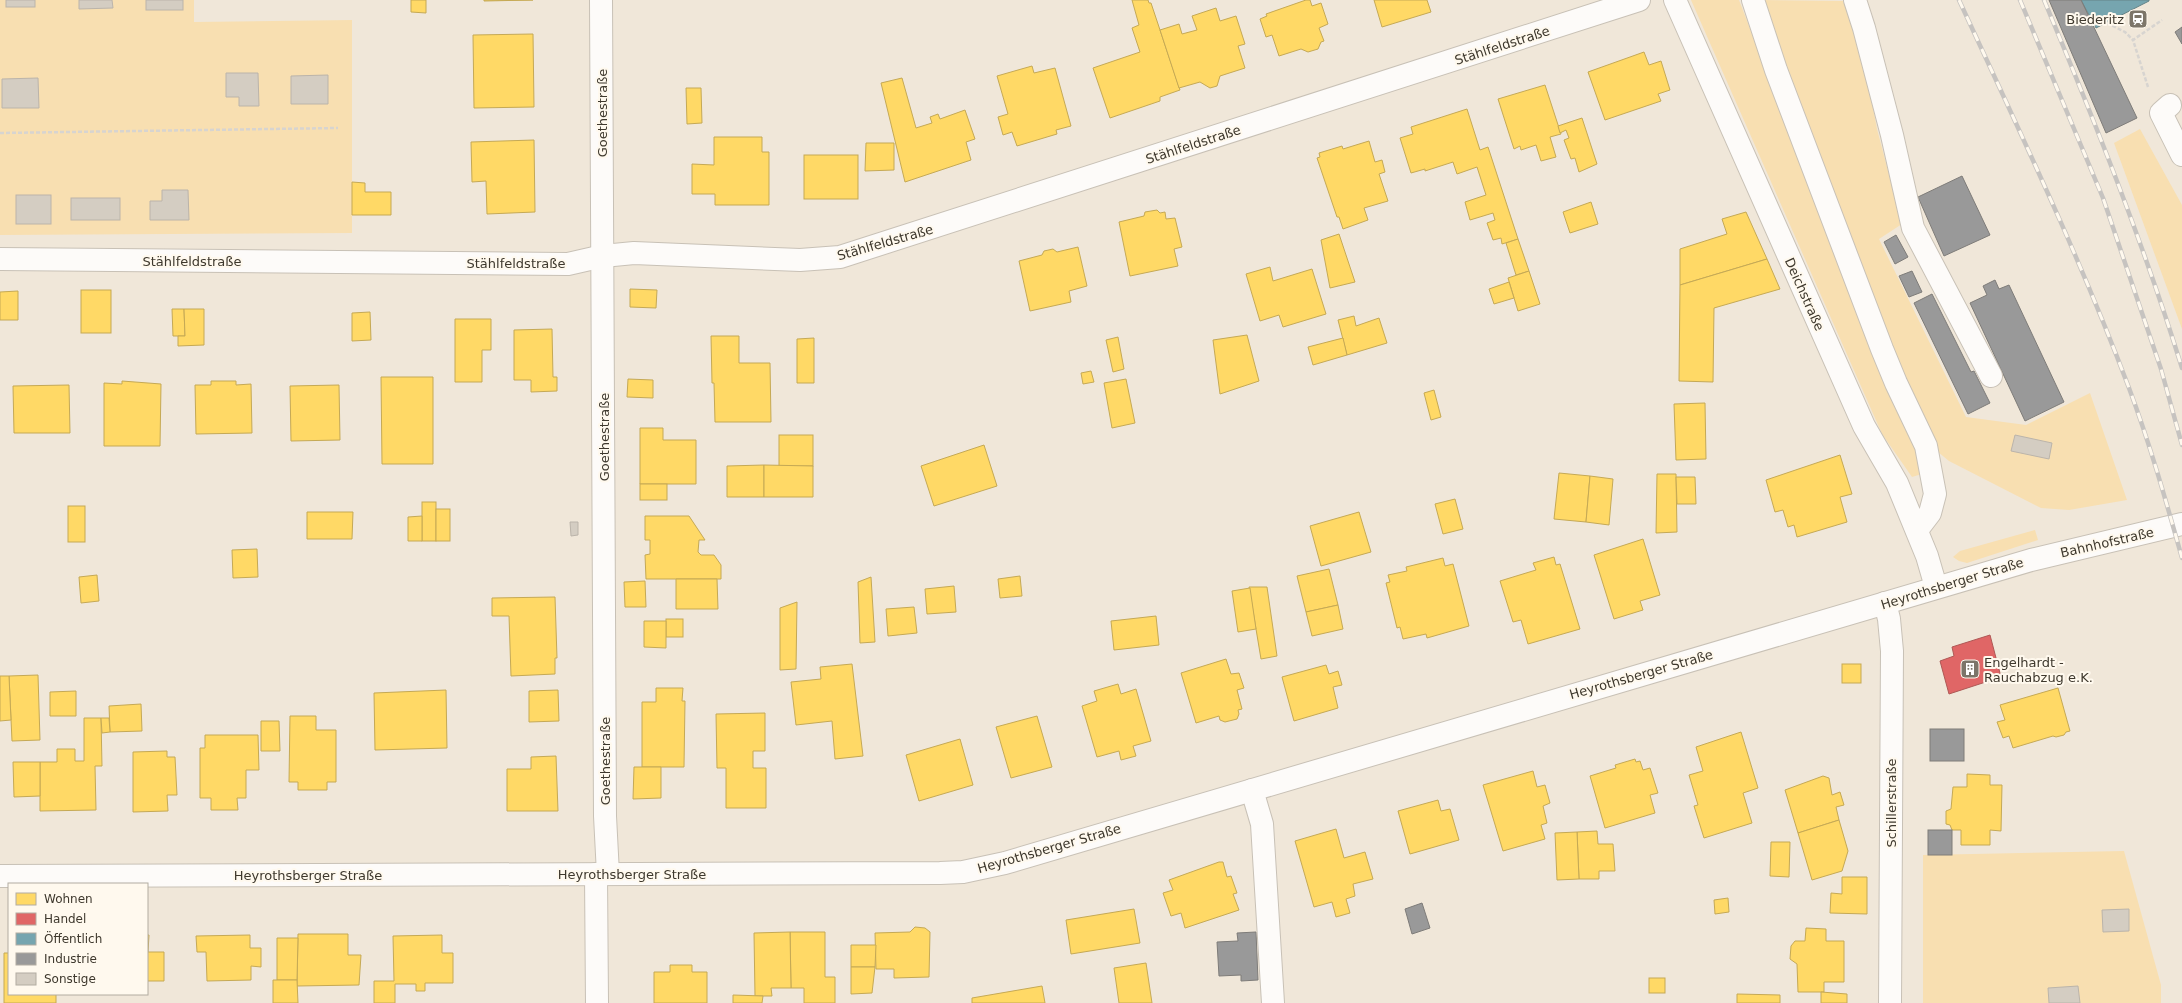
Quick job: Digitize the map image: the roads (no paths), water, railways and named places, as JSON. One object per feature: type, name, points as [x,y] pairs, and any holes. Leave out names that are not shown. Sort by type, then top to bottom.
[{"type":"street","name":"Goethestraße","points":[[597,1003],[605,816],[601,0]]},
{"type":"street","name":"Stählfeldstraße","points":[[0,259],[568,264],[603,256],[634,253],[800,260],[840,257],[1639,0]]},
{"type":"street","name":"Deichstraße","points":[[1675,0],[1864,426],[1876,448],[1889,466],[1917,530],[1936,587]]},
{"type":"street","points":[[1753,0],[1776,70],[1876,335],[1896,383],[1926,446],[1935,494],[1930,513],[1917,530]]},
{"type":"street","points":[[1855,0],[1864,28],[1892,135],[1912,228],[1991,376]]},
{"type":"street","points":[[2166,109],[2182,155]]},
{"type":"street","name":"Bahnhofstraße","points":[[2031,560],[2182,524]]},
{"type":"street","name":"Heyrothsberger Straße","points":[[0,876],[963,872],[1006,863],[2031,560]]},
{"type":"street","name":"Schillerstraße","points":[[1885,603],[1889,619],[1892,644],[1890,1003]]},
{"type":"street","points":[[1252,790],[1262,824],[1273,1003]]},
{"type":"railway","points":[[1959,0],[2069,241],[2110,338],[2144,430],[2182,558]]},
{"type":"railway","points":[[2020,0],[2103,198],[2161,369],[2182,445]]},
{"type":"railway","points":[[2044,0],[2118,182],[2151,274],[2182,368]]},
{"type":"place","name":"Biederitz","points":[[2138,19]]},
{"type":"place","name":"Engelhardt - Rauchabzug e.K.","points":[[1970,669]]}]
